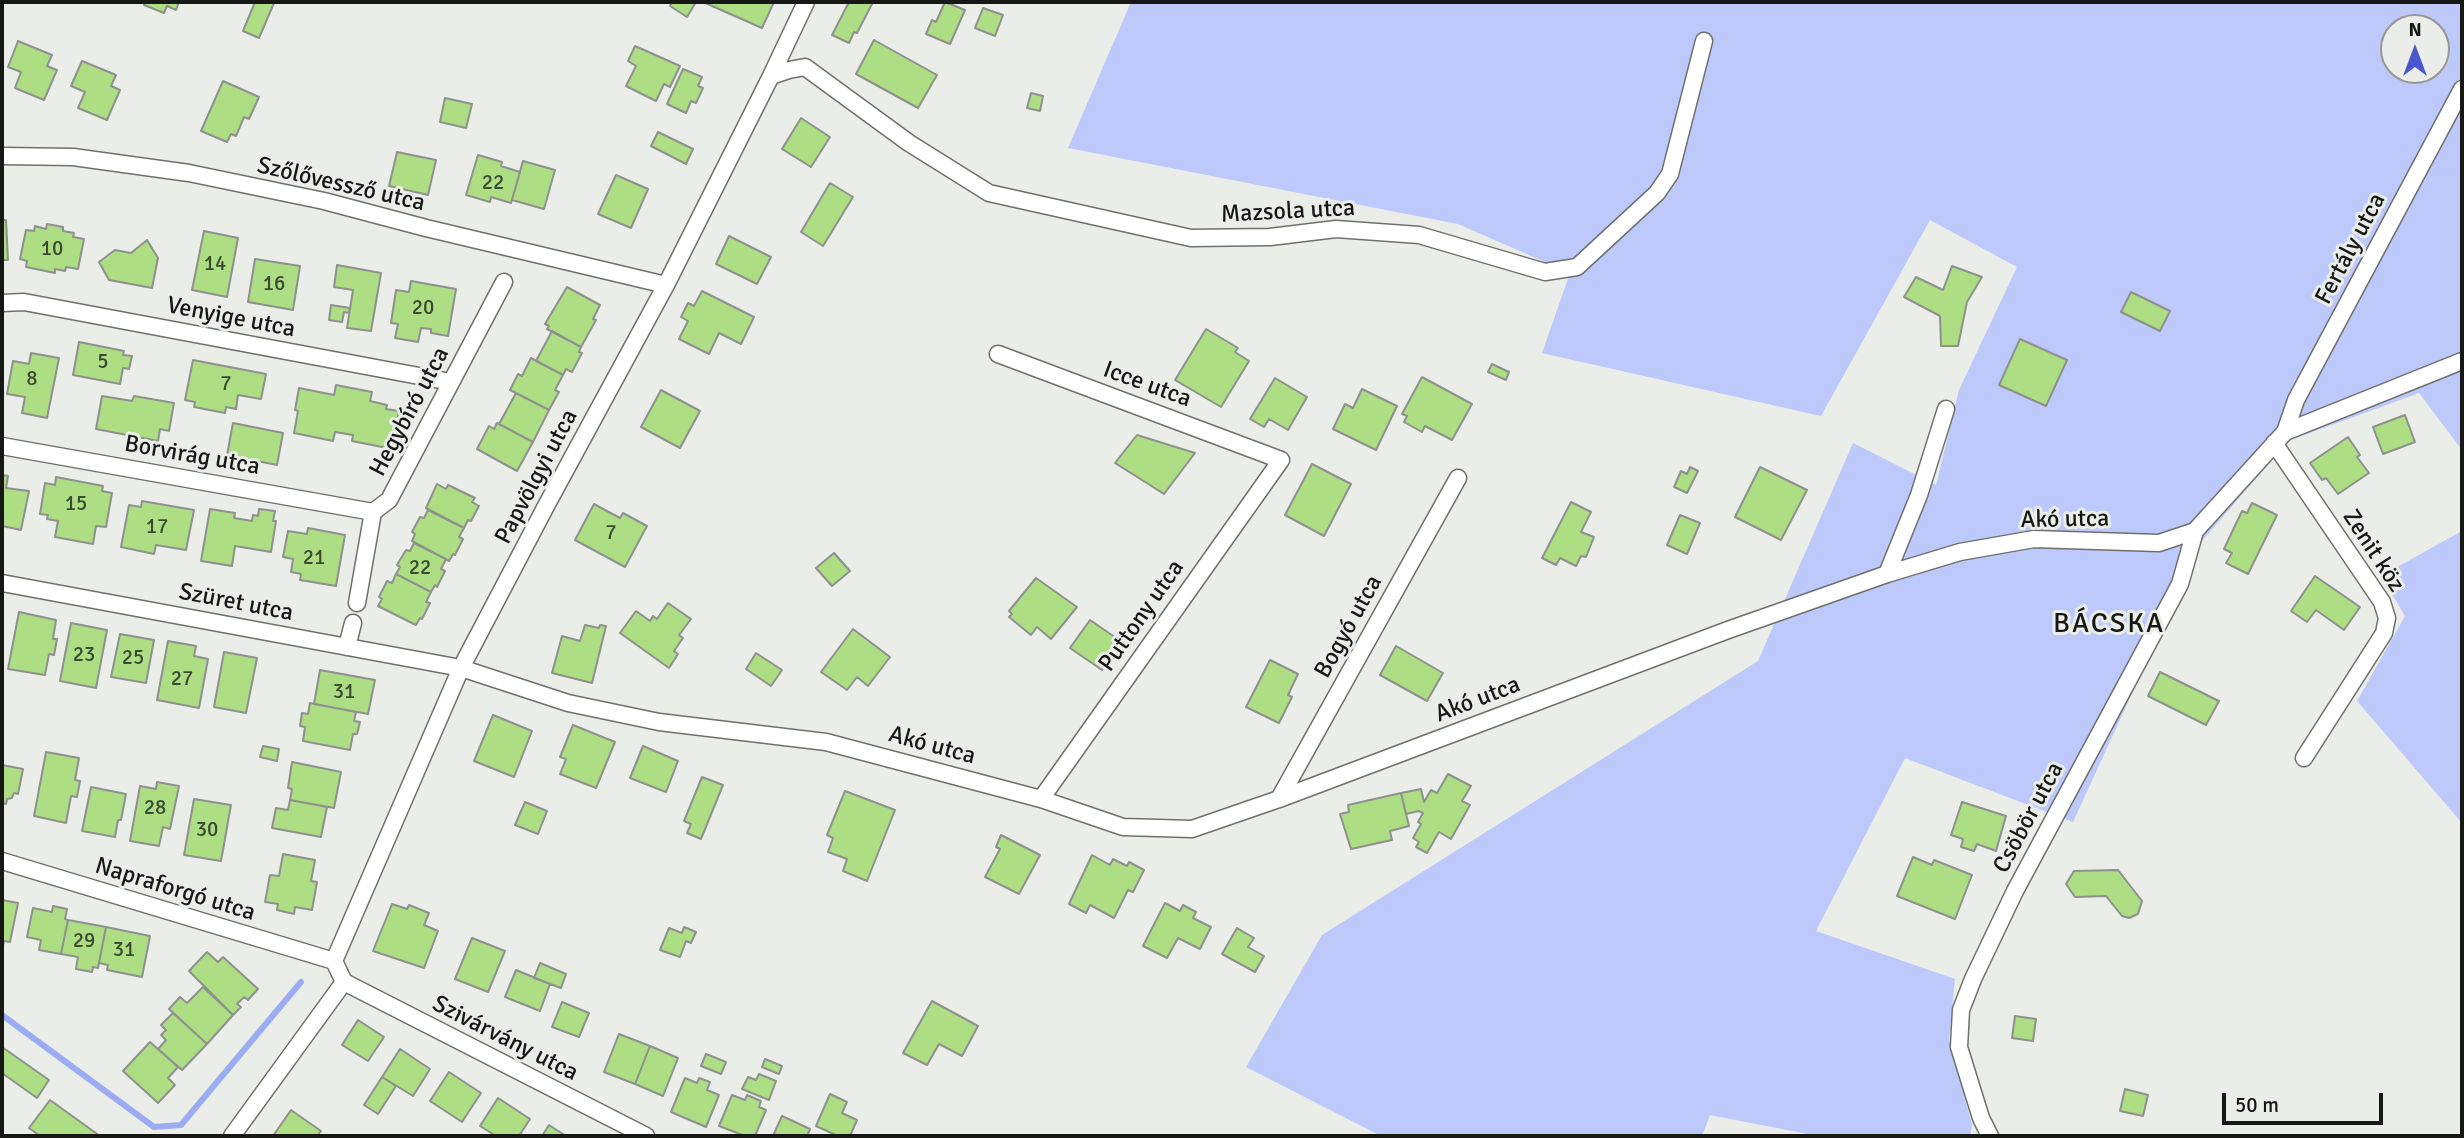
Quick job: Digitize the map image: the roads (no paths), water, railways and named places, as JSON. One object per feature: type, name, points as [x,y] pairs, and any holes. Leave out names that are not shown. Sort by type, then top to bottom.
[{"type":"street","name":"Papvölgyi utca","points":[[334,961],[461,668],[666,285],[771,76],[803,6]]},
{"type":"street","name":"Mazsola utca","points":[[771,76],[805,67],[909,144],[989,193],[1191,238],[1270,237],[1336,229],[1419,235],[1545,272],[1577,267],[1657,193],[1670,174],[1704,41]]},
{"type":"street","name":"Fertály utca","points":[[2280,438],[2296,400],[2462,89]]},
{"type":"street","name":"Szőlővessző utca","points":[[2,156],[73,158],[189,173],[324,201],[666,285]]},
{"type":"street","name":"Hegybíró utca","points":[[357,603],[373,512],[389,500],[504,282]]},
{"type":"street","name":"Venyige utca","points":[[2,303],[24,302],[452,382]]},
{"type":"street","name":"Icce utca","points":[[998,354],[1281,460]]},
{"type":"street","points":[[2195,531],[2280,438],[2462,361]]},
{"type":"street","points":[[1887,574],[1919,495],[1946,409]]},
{"type":"street","name":"Zenit köz","points":[[2280,438],[2382,602],[2388,618],[2384,633],[2304,758]]},
{"type":"street","name":"Borvirág utca","points":[[2,446],[373,512]]},
{"type":"street","name":"Puttony utca","points":[[1041,799],[1281,460]]},
{"type":"street","name":"Bogyó utca","points":[[1279,799],[1458,478]]},
{"type":"street","name":"Akó utca","points":[[461,668],[568,703],[659,722],[826,741],[1041,799],[1124,827],[1192,829],[1279,799],[1728,630],[1887,574],[1960,552],[2034,539],[2158,543],[2195,531]]},
{"type":"street","name":"Csöbör utca","points":[[1990,1136],[1981,1118],[1959,1047],[1961,1010],[2015,891],[2180,584],[2195,531]]},
{"type":"street","name":"Szüret utca","points":[[2,583],[461,668]]},
{"type":"street","points":[[348,647],[353,624]]},
{"type":"street","name":"Napraforgó utca","points":[[2,862],[334,961]]},
{"type":"street","points":[[232,1136],[344,982],[334,961]]},
{"type":"street","name":"Szivárvány utca","points":[[344,982],[646,1136]]},
{"type":"waterway","points":[[2,1015],[154,1127],[181,1125],[301,982]]},
{"type":"district","name":"BÁCSKA","points":[[2109,625]]}]
